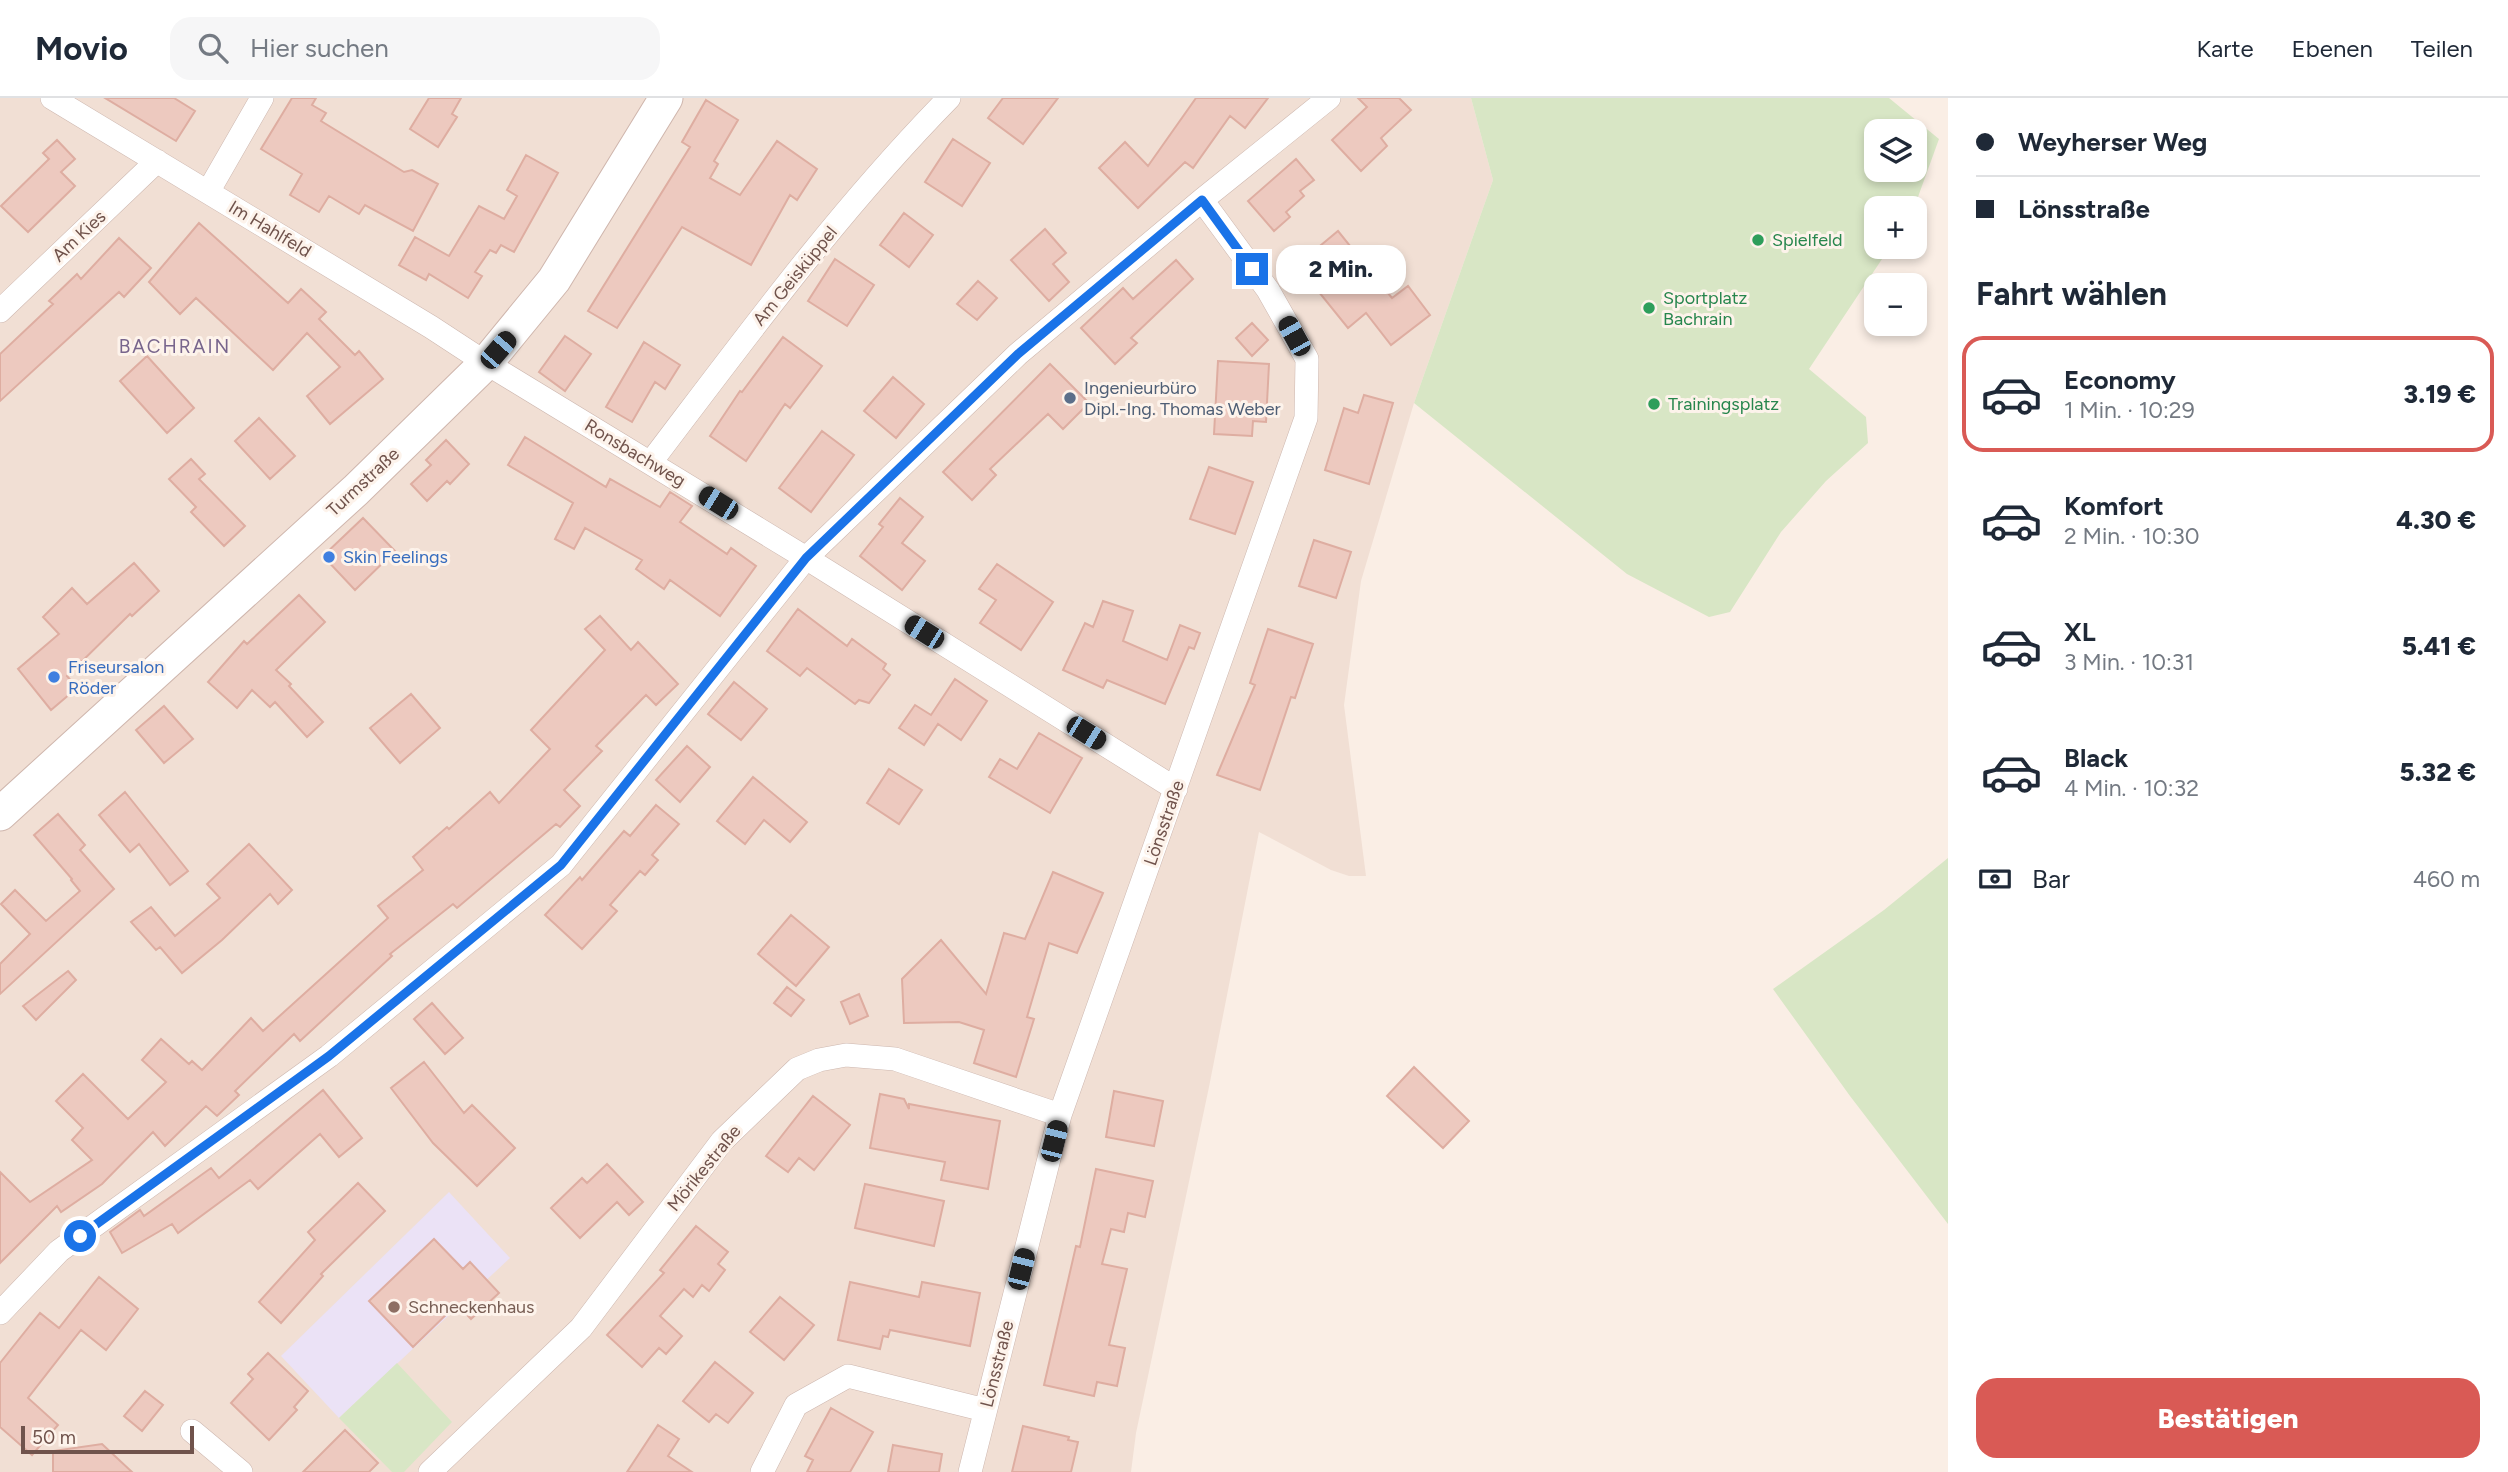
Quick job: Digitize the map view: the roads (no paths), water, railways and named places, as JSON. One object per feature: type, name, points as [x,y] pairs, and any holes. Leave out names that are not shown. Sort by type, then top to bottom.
[{"type":"main road","name":"Turmstraße","points":[[0,814],[356,490],[486,363],[554,280],[666,98]]},
{"type":"street","name":"Im Hahlfeld","points":[[51,98],[486,363]]},
{"type":"street","points":[[208,192],[262,98]]},
{"type":"street","name":"Am Geisküppel","points":[[651,463],[799,268],[905,143],[949,98]]},
{"type":"street","points":[[0,1313],[59,1251],[329,1056],[561,865],[806,558],[1018,354],[1329,98]]},
{"type":"street","name":"Am Kies","points":[[0,311],[157,161]]},
{"type":"street","name":"Lönsstraße","points":[[970,1472],[1060,1115],[1306,418],[1307,359],[1268,290],[1202,200]]},
{"type":"street","name":"Ronsbachweg","points":[[486,363],[806,558],[1176,789]]},
{"type":"street","name":"Mörikestraße","points":[[430,1472],[581,1328],[722,1141],[797,1069],[819,1060],[846,1055],[895,1059],[1060,1115]]},
{"type":"street","points":[[762,1472],[796,1405],[848,1376],[985,1410]]},
{"type":"street","points":[[191,1430],[241,1472]]},
{"type":"place","name":"Spielfeld","points":[[1758,240]]},
{"type":"place","name":"Sportplatz Bachrain","points":[[1649,308]]},
{"type":"place","name":"Ingenieurbüro Dipl.-Ing. Thomas Weber","points":[[1070,398]]},
{"type":"place","name":"Trainingsplatz","points":[[1654,404]]},
{"type":"place","name":"Skin Feelings","points":[[329,557]]},
{"type":"place","name":"Friseursalon Röder","points":[[54,677]]},
{"type":"place","name":"Schneckenhaus","points":[[394,1307]]},
{"type":"district","name":"BACHRAIN","points":[[175,346]]}]
